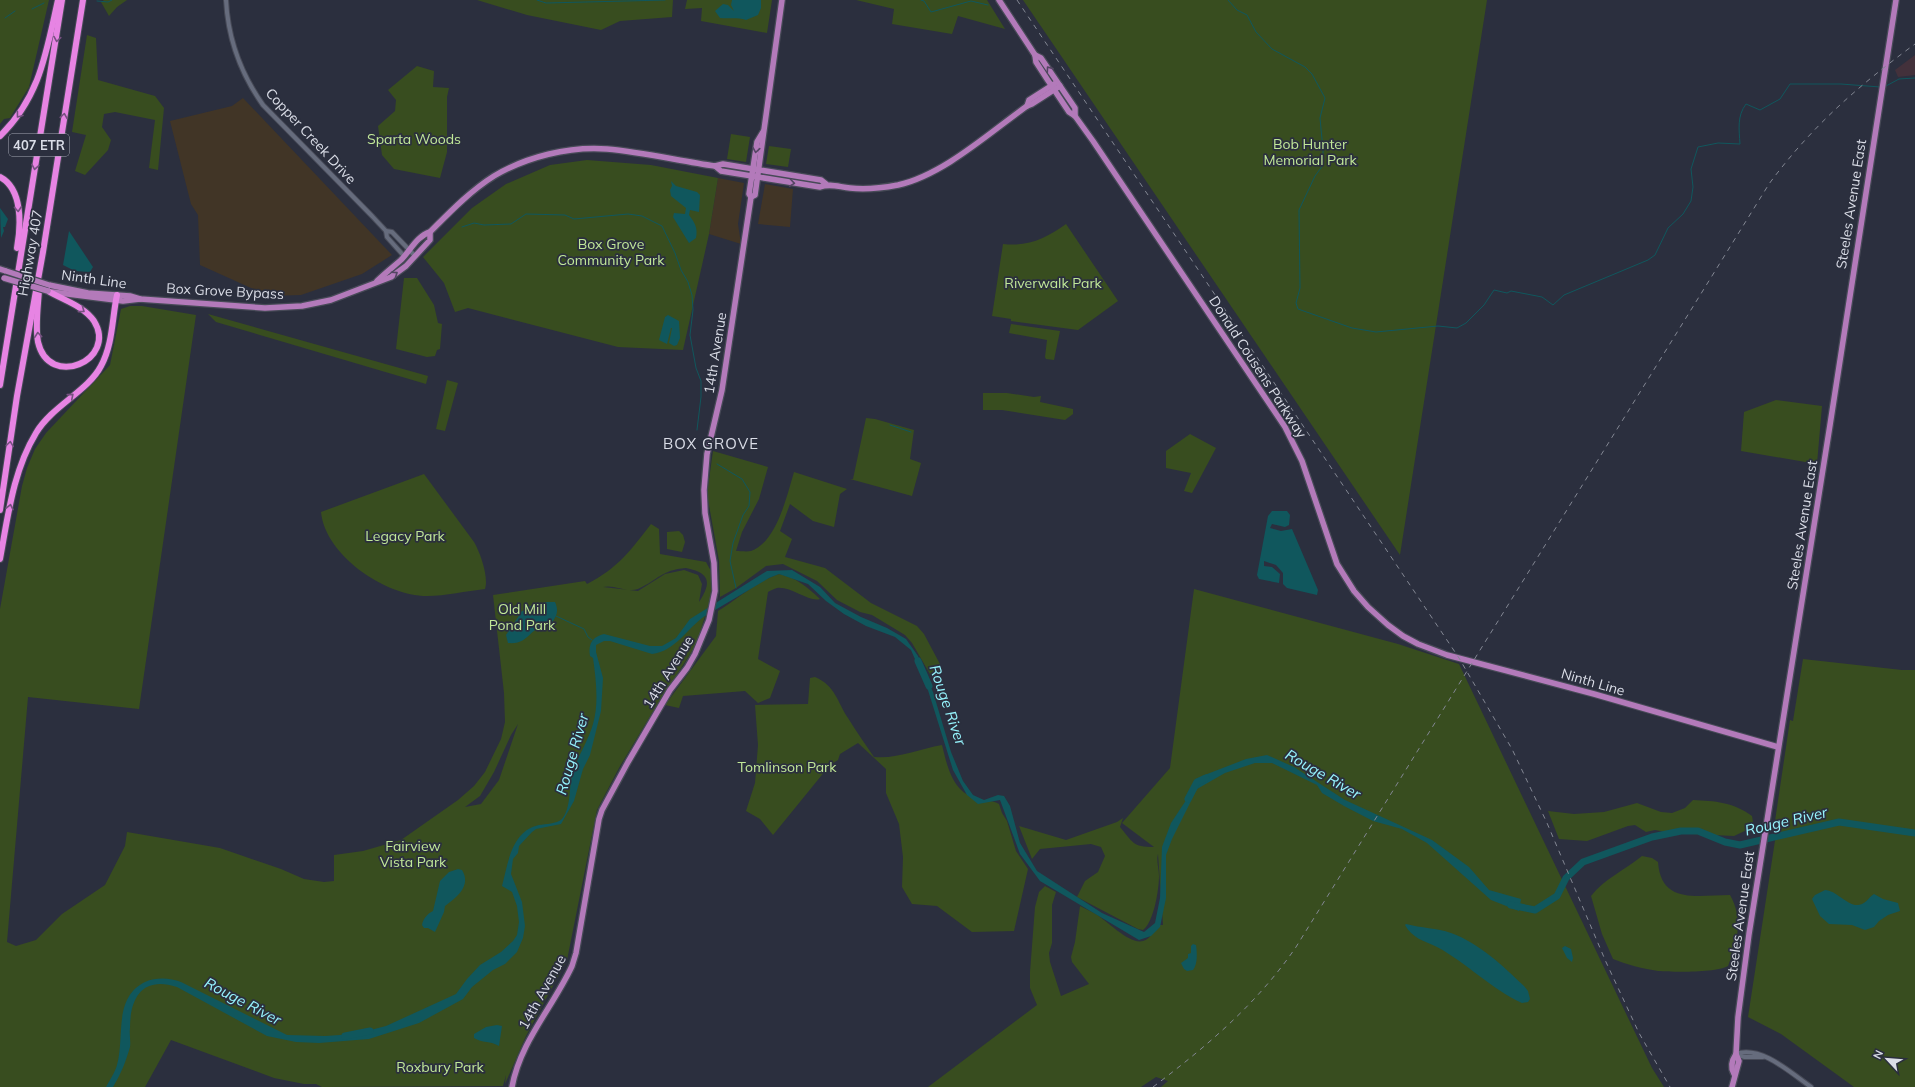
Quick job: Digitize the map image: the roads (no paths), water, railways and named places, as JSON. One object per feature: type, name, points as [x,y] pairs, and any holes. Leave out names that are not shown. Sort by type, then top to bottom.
[{"type":"highway","points":[[0,136],[26,106],[36,84],[58,0]]},
{"type":"highway","name":"Highway 407","points":[[0,384],[62,0]]},
{"type":"highway","name":"Highway 407","points":[[0,510],[17,396],[43,252],[83,0]]},
{"type":"highway","points":[[0,177],[6,181],[15,192],[18,207],[18,242],[15,290]]},
{"type":"highway","points":[[43,252],[37,328],[38,343],[44,356],[56,365],[69,367],[82,364],[92,356],[98,345],[98,333],[94,322],[86,312],[49,288]]},
{"type":"highway","points":[[0,559],[16,478],[24,453],[52,412],[88,382],[101,367],[112,333],[117,298]]},
{"type":"main road","name":"14th Avenue","points":[[751,197],[755,195],[758,177],[782,0]]},
{"type":"main road","name":"Donald Cousens Parkway","points":[[999,0],[1036,55],[1041,58],[1075,108],[1075,116]]},
{"type":"main road","name":"Steeles Avenue East","points":[[1732,1087],[1734,1074],[1732,1070],[1732,1059],[1736,1054],[1739,1002],[1764,831],[1896,0]]},
{"type":"main road","name":"Donald Cousens Parkway","points":[[1036,55],[1036,62],[1069,112],[1075,116],[1285,427],[1302,461],[1331,548],[1345,578],[1368,607],[1403,636]]},
{"type":"main road","name":"Box Grove Bypass","points":[[377,281],[404,256],[424,234],[430,232],[477,189],[493,177],[521,163],[552,154],[574,150],[607,149],[715,166],[723,164],[821,180],[826,184],[850,188],[877,188],[898,185],[940,169],[1027,106],[1030,100],[1059,84]]},
{"type":"main road","name":"14th Avenue","points":[[512,1087],[525,1047],[572,966],[576,954],[599,819],[608,797],[670,690],[687,668],[695,654],[709,620],[715,592],[714,563],[705,513],[704,490],[707,454],[722,390],[751,197],[749,194],[752,169],[757,142],[763,132]]},
{"type":"main road","name":"Box Grove Bypass","points":[[715,166],[721,171],[751,176],[820,187],[826,184]]},
{"type":"main road","name":"Box Grove Bypass","points":[[140,299],[265,308],[302,306],[331,300],[377,281],[391,277],[406,266],[430,240],[430,232]]},
{"type":"main road","name":"Ninth Line","points":[[0,269],[49,288]]},
{"type":"main road","name":"Ninth Line","points":[[2,277],[49,288],[117,298],[129,302],[140,299]]},
{"type":"main road","name":"Ninth Line","points":[[1403,636],[1418,644],[1447,655],[1594,694],[1778,747]]},
{"type":"street","name":"Copper Creek Drive","points":[[226,0],[230,32],[236,55],[255,94],[386,231],[387,237],[404,256]]},
{"type":"street","name":"Copper Creek Drive","points":[[386,231],[392,232],[415,256]]},
{"type":"street","points":[[1736,1054],[1744,1051],[1758,1053],[1763,1057],[1776,1062],[1811,1087]]},
{"type":"waterway","points":[[97,1],[108,2],[112,0]]},
{"type":"waterway","points":[[537,0],[546,3],[665,0]]},
{"type":"waterway","points":[[921,0],[924,1],[931,12],[971,1],[988,5]]},
{"type":"waterway","points":[[1228,0],[1237,10],[1247,15],[1256,32],[1272,49],[1305,67],[1312,74],[1325,98],[1320,118],[1323,165],[1315,176],[1299,210],[1300,288],[1296,303],[1298,309],[1352,328],[1376,332],[1438,326],[1457,328],[1466,323],[1484,305],[1494,290],[1507,293],[1511,291],[1542,297],[1553,305],[1564,295],[1648,260],[1655,255],[1668,228],[1683,214],[1691,201],[1693,187],[1691,169],[1698,147],[1718,143],[1740,144],[1740,118],[1746,104],[1760,110],[1780,99],[1790,84],[1841,84],[1880,87]]},
{"type":"waterway","points":[[32,9],[44,3]]},
{"type":"waterway","points":[[5,18],[15,11]]},
{"type":"waterway","points":[[1886,86],[1899,79],[1915,78]]},
{"type":"waterway","points":[[462,227],[474,223],[484,225],[511,224],[526,214],[565,215],[574,219],[628,214],[642,216],[662,226],[675,253],[681,270],[688,282],[692,295],[693,310],[690,335],[696,368],[701,381],[701,397],[697,430]]},
{"type":"waterway","points":[[890,425],[911,432]]},
{"type":"waterway","points":[[717,464],[742,479],[750,492],[749,506],[743,515],[733,543],[730,561],[736,588]]},
{"type":"waterway","points":[[556,616],[584,629],[588,637],[592,640]]},
{"type":"waterway","name":"Rouge River","points":[[918,661],[929,686]]},
{"type":"waterway","name":"Rouge River","points":[[1188,799],[1197,782],[1206,778]]},
{"type":"waterway","name":"Rouge River","points":[[1511,905],[1535,910],[1557,896],[1566,878],[1583,862],[1652,837],[1681,831],[1698,831],[1725,842],[1740,845],[1839,822],[1915,833]]},
{"type":"waterway","name":"Rouge River","points":[[345,1036],[370,1031]]},
{"type":"railway","points":[[1017,0],[1459,658],[1512,749],[1547,823],[1606,962],[1639,1033],[1670,1087]]},
{"type":"railway","points":[[1153,1087],[1212,1040],[1248,1006],[1281,968],[1296,947],[1769,184],[1785,163],[1836,108],[1915,44]]},
{"type":"district","name":"BOX GROVE","points":[[711,443]]},
{"type":"park label","name":"Sparta Woods","points":[[414,139]]},
{"type":"park label","name":"Bob Hunter Memorial Park","points":[[1310,152]]},
{"type":"park label","name":"Box Grove Community Park","points":[[611,252]]},
{"type":"park label","name":"Riverwalk Park","points":[[1053,283]]},
{"type":"park label","name":"Legacy Park","points":[[405,536]]},
{"type":"park label","name":"Old Mill Pond Park","points":[[522,618]]},
{"type":"park label","name":"Tomlinson Park","points":[[787,767]]},
{"type":"park label","name":"Fairview Vista Park","points":[[413,854]]},
{"type":"park label","name":"Roxbury Park","points":[[440,1067]]}]
